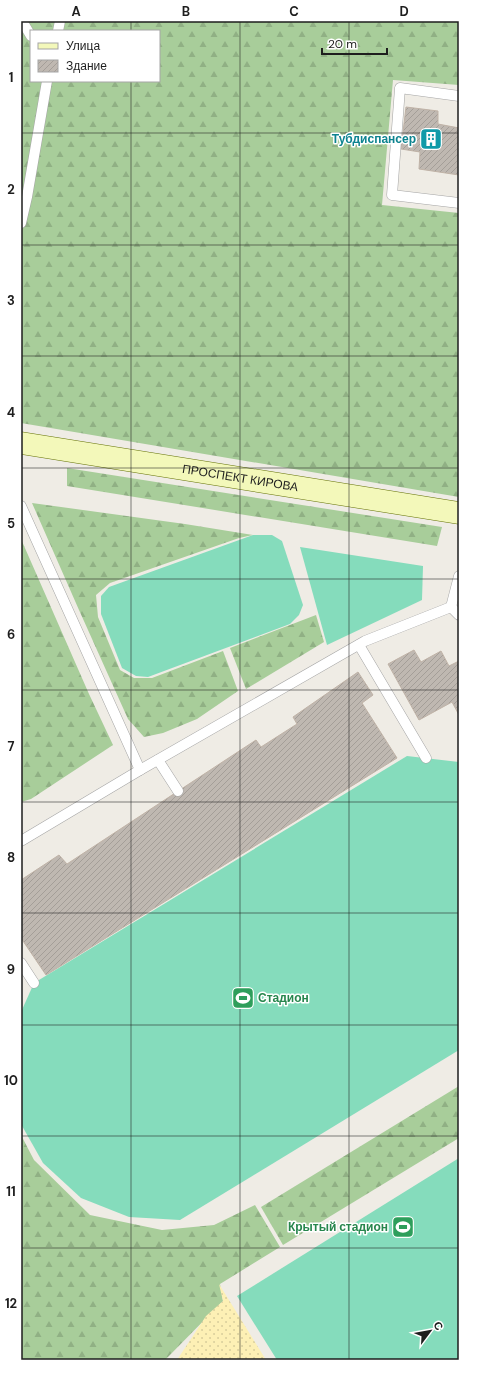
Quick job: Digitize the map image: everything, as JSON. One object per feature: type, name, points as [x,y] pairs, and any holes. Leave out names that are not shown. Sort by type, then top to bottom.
[{"type":"main road","name":"ПРОСПЕКТ КИРОВА","points":[[21,443],[459,513]]},
{"type":"lane","points":[[22,21],[30,34]]},
{"type":"lane","points":[[21,224],[47,82]]},
{"type":"lane","points":[[459,96],[400,88],[392,195],[459,203]]},
{"type":"lane","points":[[21,506],[140,770]]},
{"type":"lane","points":[[451,607],[459,576]]},
{"type":"lane","points":[[21,841],[140,770],[359,644],[451,607]]},
{"type":"lane","points":[[451,607],[459,615]]},
{"type":"lane","points":[[359,644],[426,758]]},
{"type":"lane","points":[[158,760],[178,791]]},
{"type":"lane","points":[[21,963],[34,983]]},
{"type":"green space","points":[[21,21],[459,21],[459,85],[393,80],[382,205],[459,213],[459,497],[21,423]]},
{"type":"green space","points":[[67,468],[442,527],[437,546],[67,486]]},
{"type":"green space","points":[[32,503],[253,535],[239,538],[110,583],[96,595],[98,617],[120,670],[134,678],[152,678],[223,651],[238,691],[197,719],[163,733],[144,737],[128,719]]},
{"type":"green space","points":[[253,535],[272,535],[282,541],[303,605],[299,615],[290,624],[148,677],[136,676],[122,668],[101,614],[101,596],[109,587]]},
{"type":"green space","points":[[21,539],[113,745],[31,799],[21,802]]},
{"type":"green space","points":[[300,547],[423,566],[422,600],[327,645]]},
{"type":"green space","points":[[316,615],[324,642],[246,689],[230,648]]},
{"type":"green space","name":"Стадион","points":[[407,756],[459,762],[459,1050],[180,1220],[129,1217],[81,1198],[43,1163],[21,1124],[21,1012],[34,983]]},
{"type":"green space","points":[[459,1086],[459,1138],[283,1245],[261,1207]]},
{"type":"green space","points":[[21,1135],[34,1160],[90,1215],[162,1230],[214,1225],[255,1205],[280,1247],[220,1284],[223,1301],[165,1360],[21,1360]]},
{"type":"green space","name":"Крытый стадион","points":[[459,1158],[459,1360],[277,1360],[237,1296]]},
{"type":"sand","points":[[219,1284],[266,1360],[177,1360],[206,1316],[223,1301]]},
{"type":"building","name":"Тубдиспансер","points":[[406,107],[438,111],[438,124],[459,128],[459,175],[419,169],[420,152],[401,149]]},
{"type":"building","points":[[414,650],[421,662],[441,651],[449,666],[459,661],[459,715],[452,702],[419,720],[388,664]]},
{"type":"building","points":[[358,672],[373,695],[362,703],[397,758],[46,975],[21,938],[21,880],[59,855],[67,864],[256,740],[261,747],[297,724],[293,717]]},
{"type":"place","name":"Тубдиспансер","points":[[431,139]]},
{"type":"place","name":"Стадион","points":[[243,998]]},
{"type":"place","name":"Крытый стадион","points":[[403,1227]]}]
